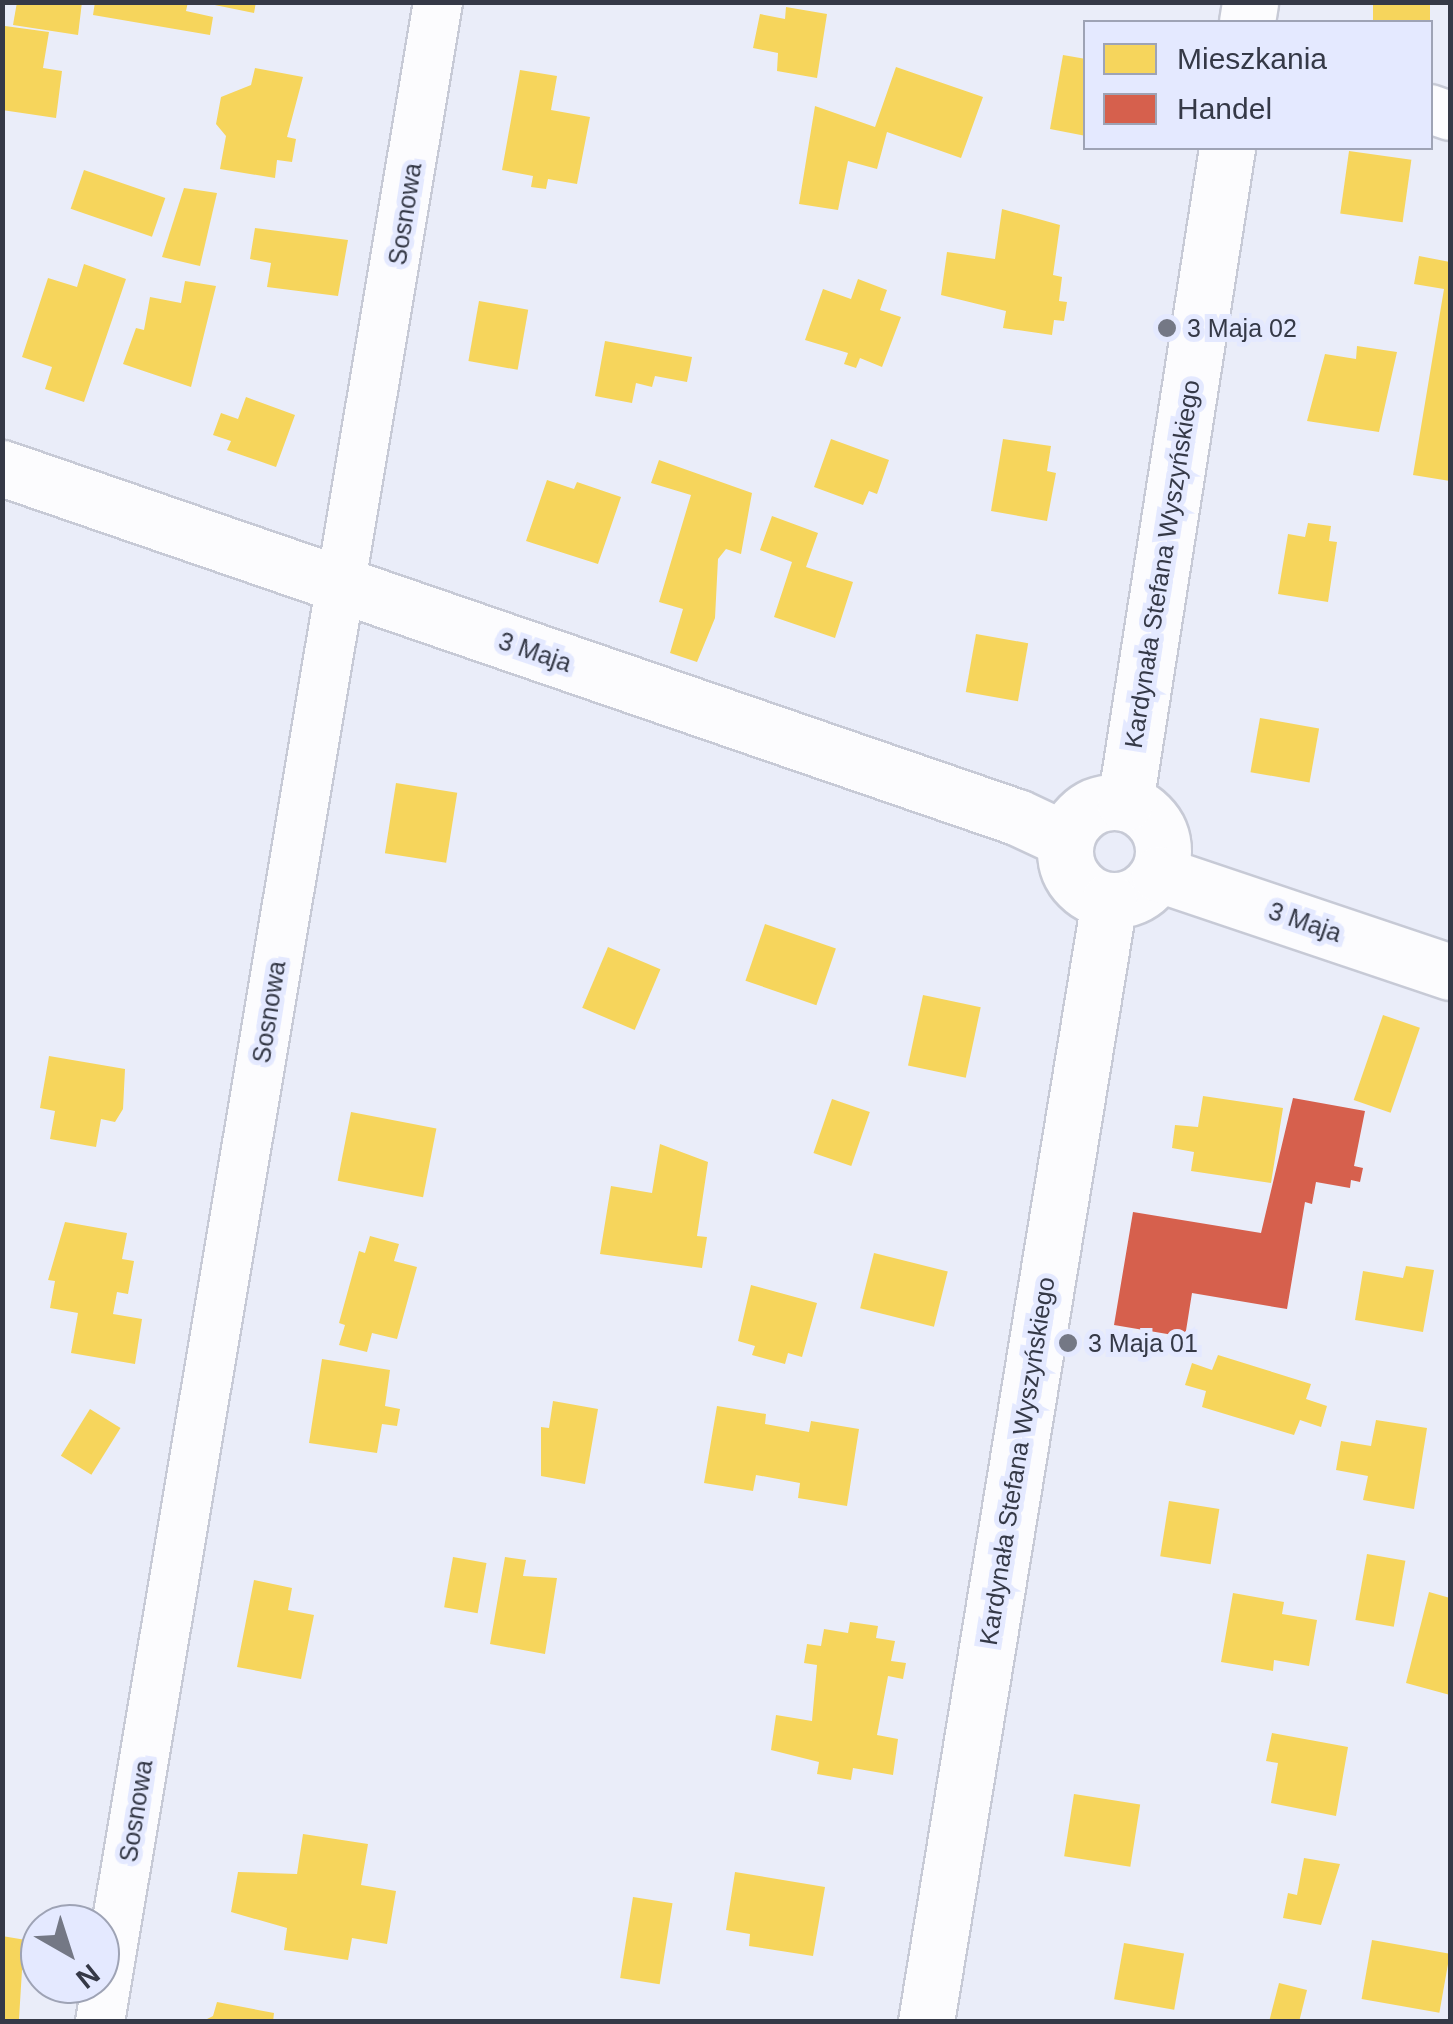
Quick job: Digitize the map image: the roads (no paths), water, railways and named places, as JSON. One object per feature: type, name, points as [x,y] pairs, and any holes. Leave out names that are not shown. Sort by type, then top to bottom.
[{"type":"street","name":"Sosnowa","points":[[100,2022],[335,616],[345,586],[438,2]]},
{"type":"street","name":"Kardynała Stefana Wyszyńskiego","points":[[1125,803],[1227,150]]},
{"type":"street","name":"3 Maja","points":[[2,468],[1017,817],[1066,840]]},
{"type":"street","points":[[1125,803],[1160,832],[1159,874],[1133,897],[1109,901],[1077,884],[1066,840],[1082,814],[1125,803]]},
{"type":"street","name":"3 Maja","points":[[1159,874],[1450,972]]},
{"type":"street","name":"Kardynała Stefana Wyszyńskiego","points":[[926,2022],[1109,901]]},
{"type":"place","name":"3 Maja 02","points":[[1167,328]]},
{"type":"place","name":"3 Maja 01","points":[[1068,1343]]}]
